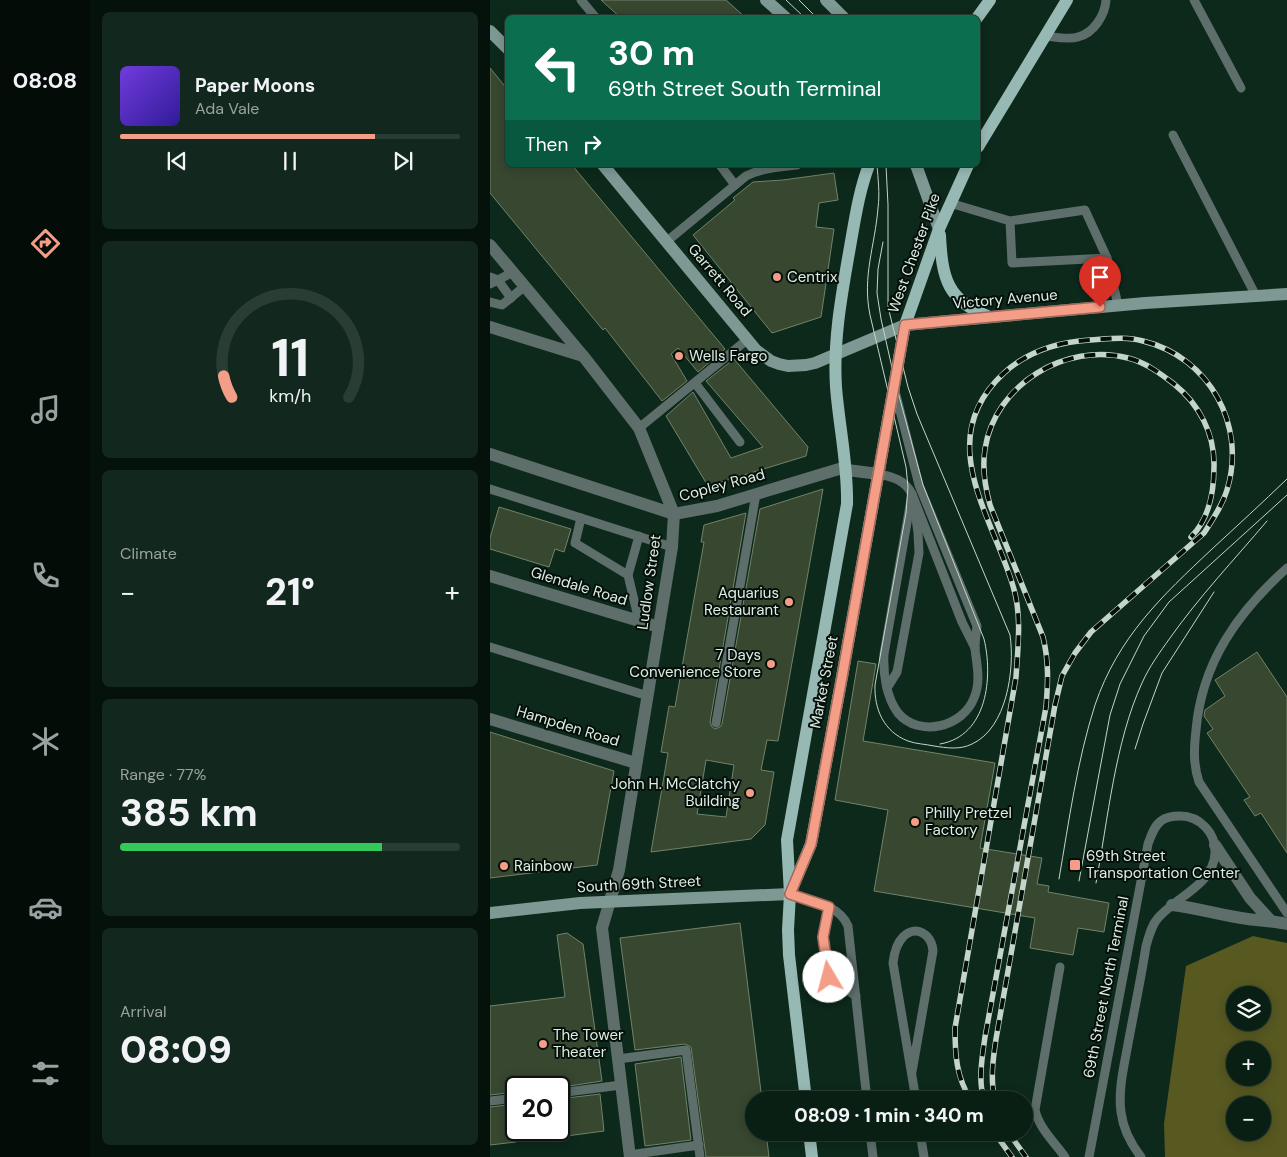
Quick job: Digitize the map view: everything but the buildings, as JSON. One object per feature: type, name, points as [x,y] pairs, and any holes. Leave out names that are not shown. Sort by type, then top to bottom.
[{"type":"main road","points":[[766,0],[783,15]]},
{"type":"main road","points":[[826,0],[841,15]]},
{"type":"main road","points":[[978,15],[990,0]]},
{"type":"main road","points":[[980,144],[1068,0]]},
{"type":"main road","points":[[490,32],[505,46]]},
{"type":"main road","name":"Garrett Road","points":[[605,167],[756,350],[771,361],[788,366],[815,363],[836,354]]},
{"type":"main road","points":[[845,469],[836,386],[836,354],[840,306],[857,208],[867,167]]},
{"type":"main road","points":[[917,167],[939,229],[941,257],[945,276],[952,291],[973,311],[990,317]]},
{"type":"main road","name":"West Chester Pike","points":[[879,474],[905,325],[939,229],[967,167]]},
{"type":"main road","name":"Victory Avenue","points":[[836,354],[905,325],[1118,305],[1287,294]]},
{"type":"main road","name":"Market Street","points":[[805,1091],[789,956],[790,894],[787,840],[845,514],[847,494],[845,469]]},
{"type":"main road","name":"Market Street","points":[[790,894],[811,844],[879,474]]},
{"type":"main road","name":"South 69th Street","points":[[490,913],[580,903],[790,894]]},
{"type":"main road","points":[[810,1141],[812,1157]]},
{"type":"street","name":"Ludlow Street","points":[[490,244],[584,357],[639,428],[674,514],[672,547],[619,870],[602,928],[630,1156]]},
{"type":"street","points":[[490,327],[584,357]]},
{"type":"street","name":"Copley Road","points":[[490,456],[674,514],[717,506],[819,474],[845,469],[879,474]]},
{"type":"street","name":"Glendale Road","points":[[490,576],[659,627]]},
{"type":"street","name":"Hampden Road","points":[[490,719],[636,764]]},
{"type":"street","points":[[1215,845],[1250,898],[1271,921]]},
{"type":"street","points":[[1172,905],[1287,924]]},
{"type":"lane","points":[[582,0],[594,15]]},
{"type":"lane","points":[[1046,36],[1078,37],[1084,34],[1098,23],[1106,8],[1106,0]]},
{"type":"lane","points":[[1194,0],[1241,88]]},
{"type":"lane","points":[[1173,135],[1256,296]]},
{"type":"lane","points":[[722,167],[735,185]]},
{"type":"lane","points":[[666,242],[746,176],[755,171],[783,167]]},
{"type":"lane","points":[[950,203],[1010,221],[1084,210],[1107,258],[1118,305]]},
{"type":"lane","points":[[1010,221],[1012,263],[1107,258]]},
{"type":"lane","points":[[511,298],[493,280],[513,272]]},
{"type":"lane","points":[[490,302],[502,305],[525,286]]},
{"type":"lane","points":[[639,428],[748,339]]},
{"type":"lane","points":[[694,383],[740,442]]},
{"type":"lane","points":[[894,386],[920,486],[977,626],[975,648],[978,675],[975,696],[966,712],[951,723],[933,727],[906,720],[895,708],[887,688],[884,672],[884,654],[912,494]]},
{"type":"lane","points":[[879,474],[898,479],[908,487],[912,494],[966,631],[975,648]]},
{"type":"lane","points":[[490,489],[672,547]]},
{"type":"lane","points":[[716,722],[756,494]]},
{"type":"lane","points":[[887,688],[897,672],[919,553],[912,494]]},
{"type":"lane","points":[[581,518],[575,543],[628,575]]},
{"type":"lane","points":[[639,536],[628,575],[639,621]]},
{"type":"lane","points":[[1287,568],[1262,591],[1245,611],[1222,647],[1206,678],[1197,711],[1193,751],[1199,782],[1287,914]]},
{"type":"lane","points":[[490,646],[648,696]]},
{"type":"lane","name":"69th Street North Terminal","points":[[1089,1157],[1146,854],[1152,835],[1161,821],[1168,817],[1184,816],[1204,825],[1215,845]]},
{"type":"lane","points":[[1141,1157],[1128,1136],[1121,1112],[1122,1078],[1150,932],[1158,918],[1206,877],[1214,862],[1215,845]]},
{"type":"lane","points":[[790,894],[829,907],[845,918],[848,926],[866,1091]]},
{"type":"lane","points":[[829,907],[823,937],[829,977],[856,996]]},
{"type":"lane","points":[[912,1072],[933,951],[932,943],[927,935],[920,932],[910,932],[903,936],[894,952],[893,963],[915,1091]]},
{"type":"lane","points":[[1060,967],[1035,1110],[1036,1118],[1065,1157]]},
{"type":"lane","points":[[618,1059],[686,1050],[700,1157]]},
{"type":"lane","points":[[570,1091],[621,1085]]},
{"type":"lane","points":[[490,1101],[505,1099]]},
{"type":"lane","points":[[871,1141],[873,1157]]},
{"type":"lane","points":[[921,1141],[924,1157]]},
{"type":"lane","points":[[630,1156],[699,1145]]},
{"type":"shaded area","points":[[1253,936],[1287,943],[1287,1157],[1165,1157],[1164,1124],[1186,966]]},
{"type":"tram line","points":[[786,0],[802,15]]},
{"type":"tram line","points":[[799,0],[814,15]]},
{"type":"tram line","points":[[877,167],[879,202],[868,274],[868,301],[906,467],[908,487],[906,513],[875,685],[876,703],[882,719],[900,737],[917,743],[958,748],[972,744],[984,736],[1001,711],[1006,696],[1011,664],[1010,635],[917,414],[908,387],[888,307],[886,167]]},
{"type":"tram line","points":[[883,242],[878,269],[877,293],[895,381],[923,485],[984,639],[987,654],[987,686],[977,717],[968,729],[956,739],[940,744]]},
{"type":"tram line","points":[[1059,879],[1083,748],[1095,705],[1116,659],[1143,619],[1159,601],[1287,479]]},
{"type":"tram line","points":[[1079,881],[1110,715],[1120,684],[1144,636],[1169,602],[1287,495]]},
{"type":"tram line","points":[[1096,883],[1119,755],[1125,730],[1145,677],[1151,665],[1181,623],[1267,521]]},
{"type":"tram line","points":[[1135,749],[1162,673],[1214,592]]},
{"type":"railway","points":[[966,1091],[957,1065],[955,1028],[1016,677],[1019,631],[1018,608],[1013,586],[982,505],[974,478],[970,451],[972,424],[983,398],[1004,373],[1033,353],[1078,341],[1116,338],[1137,339],[1166,349],[1187,362],[1204,378],[1217,397],[1227,419],[1232,442],[1232,466],[1225,496],[1204,533],[1091,632],[1075,653],[1062,676],[1055,705],[996,1039],[992,1077],[993,1091]]},
{"type":"railway","points":[[982,1091],[981,1077],[985,1037],[1046,707],[1048,680],[1043,637],[990,505],[985,484],[985,449],[991,426],[1003,405],[1018,387],[1037,373],[1058,363],[1081,356],[1104,355],[1128,358],[1147,365],[1164,376],[1183,392],[1198,410],[1212,443],[1214,467],[1213,486],[1209,504],[1202,522],[1191,537]]},
{"type":"railway","points":[[1000,1141],[1012,1157]]},
{"type":"railway","points":[[1014,1141],[1026,1157]]},
{"type":"place","name":"Centrix","points":[[777,277]]},
{"type":"place","name":"Wells Fargo","points":[[679,356]]},
{"type":"place","name":"Aquarius Restaurant","points":[[789,602]]},
{"type":"place","name":"7 Days Convenience Store","points":[[771,664]]},
{"type":"place","name":"John H. McClatchy Building","points":[[750,793]]},
{"type":"place","name":"Philly Pretzel Factory","points":[[915,822]]},
{"type":"place","name":"69th Street Transportation Center","points":[[1075,865]]},
{"type":"place","name":"Rainbow","points":[[504,866]]},
{"type":"place","name":"The Tower Theater","points":[[543,1044]]},
{"type":"route","points":[[829,977],[823,937],[829,907],[790,894],[811,844],[905,325],[1100,307]]}]
